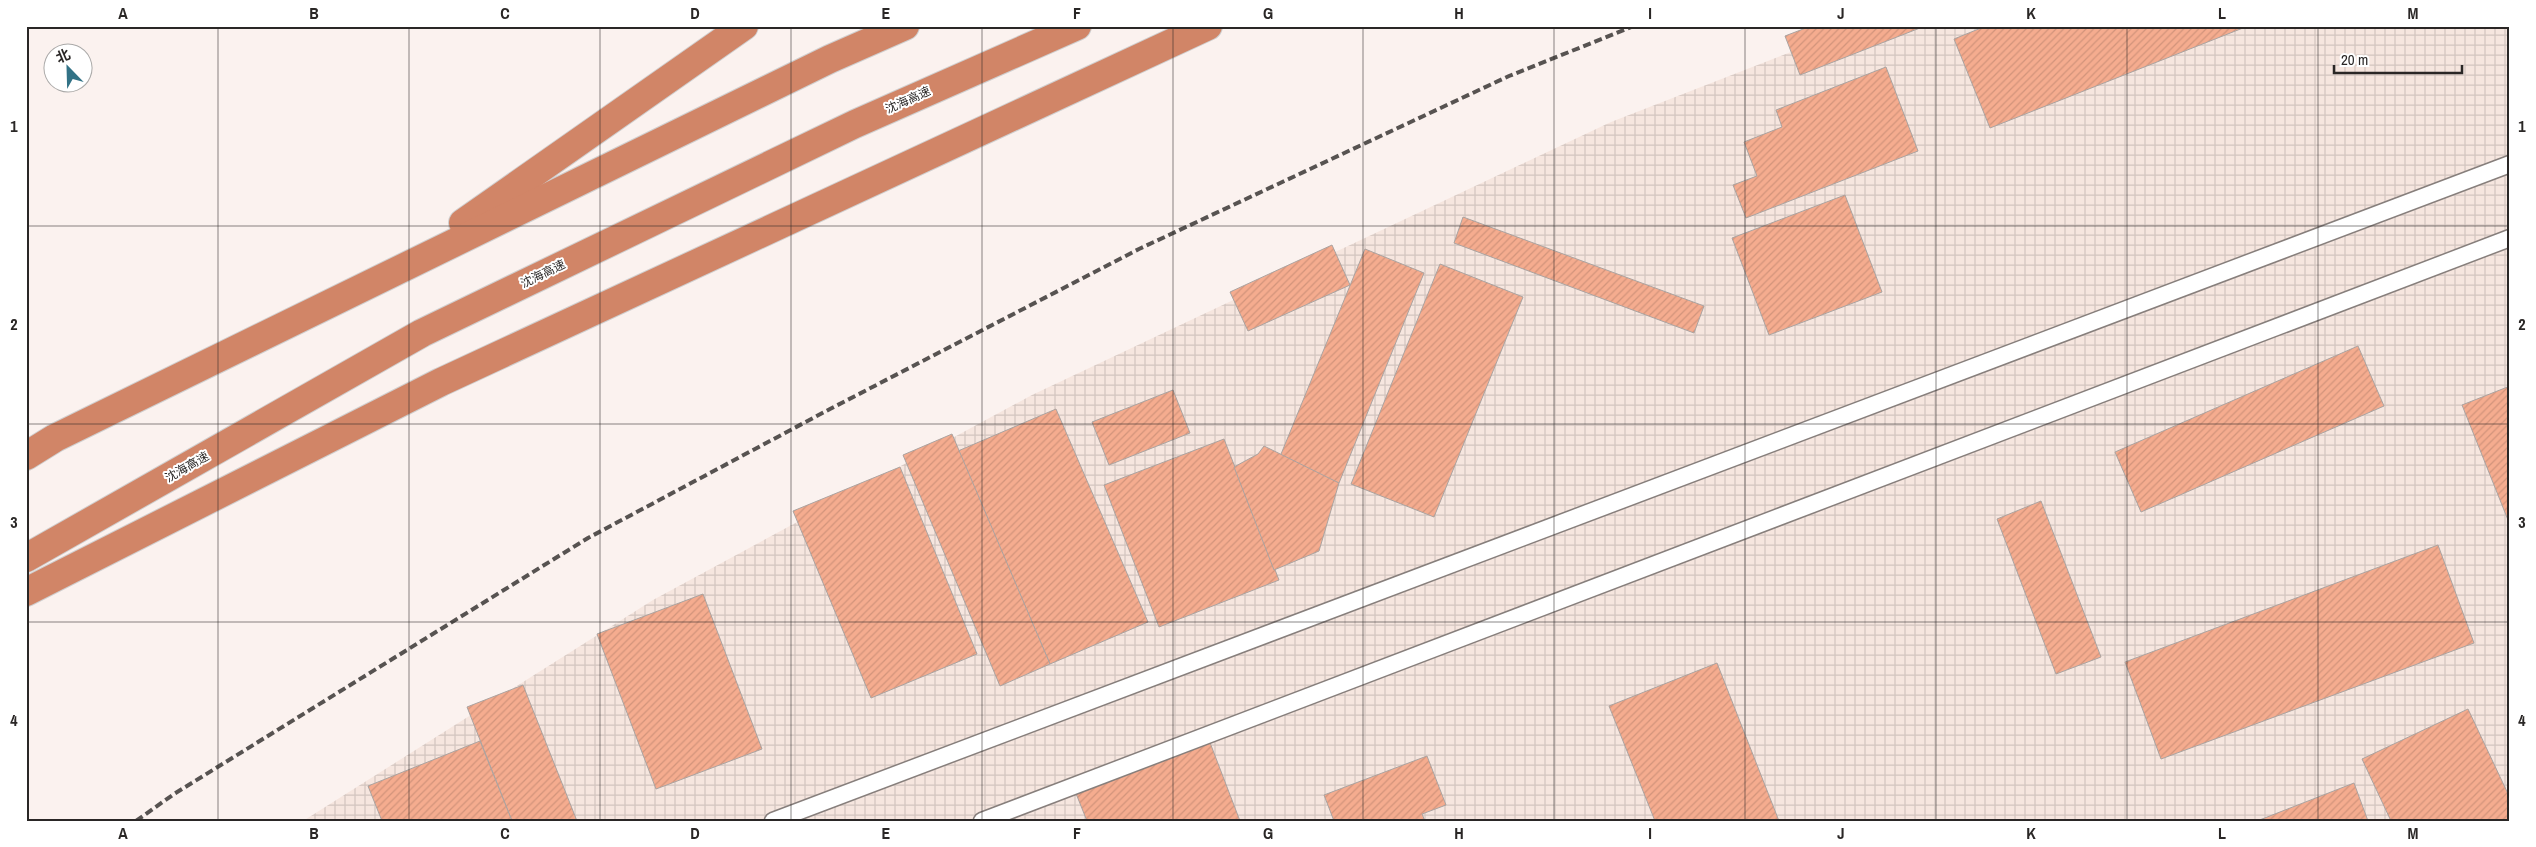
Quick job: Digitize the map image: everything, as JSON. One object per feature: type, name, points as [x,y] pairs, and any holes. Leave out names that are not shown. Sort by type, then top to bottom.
[{"type":"highway","points":[[394,271],[744,26]]},
{"type":"highway","points":[[26,456],[55,438],[394,271],[821,64],[906,26]]},
{"type":"highway","name":"沈海高速","points":[[26,558],[422,333],[854,124],[1077,26]]},
{"type":"highway","points":[[26,592],[441,382],[1208,26]]},
{"type":"lane","points":[[773,821],[2510,164]]},
{"type":"lane","points":[[982,821],[2510,238]]},
{"type":"shaded area","points":[[1858,26],[2510,26],[2510,821],[303,821],[653,600],[1032,395],[1611,122]]},
{"type":"building","points":[[1811,26],[1925,26],[1800,75],[1785,36]]},
{"type":"building","points":[[1986,26],[2248,26],[1990,128],[1954,39]]},
{"type":"building","points":[[1886,67],[1918,151],[1746,218],[1733,185],[1757,176],[1744,142],[1782,127],[1776,110]]},
{"type":"building","points":[[1845,195],[1882,292],[1769,335],[1732,238]]},
{"type":"building","points":[[1463,217],[1704,306],[1694,333],[1454,243]]},
{"type":"building","points":[[1332,245],[1350,285],[1248,331],[1230,292]]},
{"type":"building","points":[[1365,249],[1424,273],[1339,483],[1279,459]]},
{"type":"building","points":[[1440,264],[1523,297],[1434,517],[1351,484]]},
{"type":"building","points":[[2358,346],[2384,406],[2141,512],[2115,452]]},
{"type":"building","points":[[2510,386],[2510,525],[2462,405]]},
{"type":"building","points":[[1173,390],[1190,433],[1109,465],[1092,422]]},
{"type":"building","points":[[1056,409],[1148,622],[1050,664],[958,451]]},
{"type":"building","points":[[952,434],[1050,664],[1000,686],[903,455]]},
{"type":"building","points":[[1224,439],[1279,580],[1159,627],[1104,485]]},
{"type":"building","points":[[1264,446],[1339,483],[1319,551],[1274,570],[1234,467],[1258,454]]},
{"type":"building","points":[[900,467],[977,654],[871,698],[793,511]]},
{"type":"building","points":[[2041,501],[2101,657],[2056,674],[1997,519]]},
{"type":"building","points":[[2438,545],[2474,643],[2161,759],[2125,662]]},
{"type":"building","points":[[703,594],[762,749],[656,789],[597,634]]},
{"type":"building","points":[[1717,663],[1779,821],[1655,821],[1609,706]]},
{"type":"building","points":[[523,685],[577,821],[512,821],[467,707]]},
{"type":"building","points":[[2468,709],[2510,798],[2510,821],[2391,821],[2362,759]]},
{"type":"building","points":[[1209,740],[1240,821],[1087,821],[1075,791]]},
{"type":"building","points":[[480,741],[512,821],[382,821],[368,786]]},
{"type":"building","points":[[1427,756],[1446,805],[1422,814],[1425,821],[1334,821],[1324,795]]},
{"type":"building","points":[[2354,783],[2368,821],[2257,821]]},
{"type":"railway","points":[[136,821],[174,794],[588,538],[830,409],[1139,249],[1509,76],[1634,26]]}]
